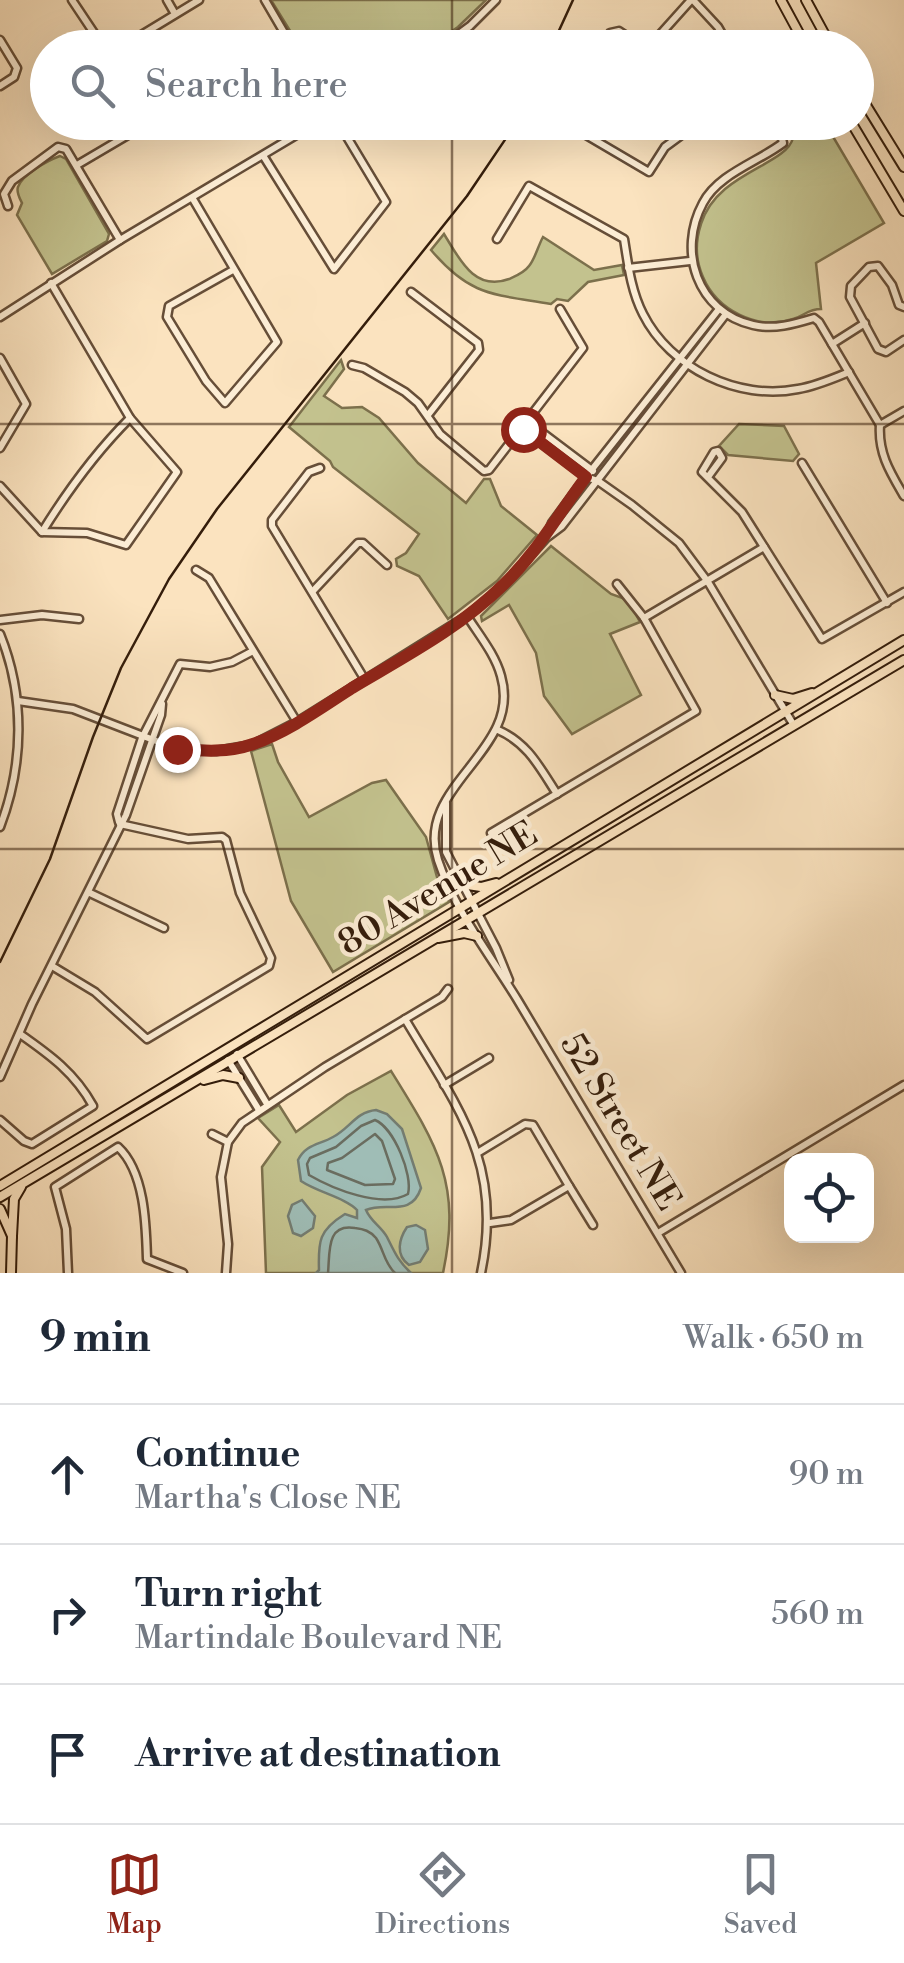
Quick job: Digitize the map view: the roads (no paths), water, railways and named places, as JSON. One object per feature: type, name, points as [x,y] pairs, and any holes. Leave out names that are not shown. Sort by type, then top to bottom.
[{"type":"main road","points":[[781,0],[797,30]]},
{"type":"main road","points":[[806,0],[822,30]]},
{"type":"main road","points":[[874,118],[904,168]]},
{"type":"main road","points":[[862,140],[904,211]]},
{"type":"main road","name":"80 Avenue NE","points":[[0,1182],[28,1169],[904,640]]},
{"type":"main road","name":"80 Avenue NE","points":[[0,1198],[904,660]]},
{"type":"main road","points":[[775,695],[793,699],[830,686]]},
{"type":"main road","points":[[461,884],[482,887],[510,878]]},
{"type":"main road","points":[[429,940],[455,934],[477,936]]},
{"type":"main road","points":[[186,1086],[223,1075],[239,1078]]},
{"type":"main road","points":[[11,1273],[14,1199],[22,1185]]},
{"type":"main road","points":[[0,1209],[12,1236]]},
{"type":"street","points":[[72,0],[92,30]]},
{"type":"street","points":[[167,0],[175,14]]},
{"type":"street","points":[[149,30],[199,0]]},
{"type":"street","points":[[265,0],[283,30]]},
{"type":"street","points":[[465,30],[496,0]]},
{"type":"street","points":[[663,30],[692,0],[720,30]]},
{"type":"street","points":[[0,40],[17,68],[14,76],[0,86]]},
{"type":"street","points":[[77,165],[119,140]]},
{"type":"street","points":[[0,317],[120,240],[290,140]]},
{"type":"street","points":[[264,157],[334,269],[386,202],[349,140]]},
{"type":"street","points":[[594,140],[648,172],[675,140]]},
{"type":"street","points":[[782,140],[724,180],[704,200],[694,227],[690,261],[700,285],[723,312],[754,326],[779,328],[814,318],[880,425],[879,443],[887,468],[904,496]]},
{"type":"street","points":[[8,206],[4,194],[12,182],[58,148],[66,149],[120,240]]},
{"type":"street","points":[[497,239],[529,186],[624,239],[628,268],[643,314],[687,365],[725,382],[767,392],[795,390],[848,372]]},
{"type":"street","points":[[193,199],[277,342],[225,402],[206,381],[167,317],[169,306],[234,270]]},
{"type":"street","points":[[628,268],[690,261]]},
{"type":"street","points":[[904,307],[898,304],[882,268],[874,265],[850,286],[849,292],[882,351],[904,340]]},
{"type":"street","points":[[0,486],[42,532],[88,533],[126,545],[177,472],[130,418],[51,284]]},
{"type":"street","points":[[412,292],[478,344],[480,350],[428,415]]},
{"type":"street","points":[[352,365],[405,392],[440,434],[484,472],[526,425],[583,348],[560,308]]},
{"type":"street","points":[[546,538],[552,523],[589,473],[679,360],[723,312]]},
{"type":"street","points":[[18,702],[73,709],[177,749],[229,750],[252,745],[297,722],[467,616],[504,585],[562,526],[687,365],[723,312]]},
{"type":"street","points":[[832,344],[865,323]]},
{"type":"street","points":[[0,358],[26,404],[0,448]]},
{"type":"street","points":[[880,425],[904,411]]},
{"type":"street","points":[[42,532],[100,448],[130,418]]},
{"type":"street","points":[[526,425],[680,543],[708,582],[793,724]]},
{"type":"street","points":[[802,463],[887,603]]},
{"type":"street","points":[[320,468],[309,472],[272,520],[365,680]]},
{"type":"street","points":[[708,477],[742,512],[822,640],[904,592]]},
{"type":"street","points":[[313,592],[358,543],[387,565]]},
{"type":"street","points":[[644,618],[764,547]]},
{"type":"street","points":[[196,570],[209,578],[297,722]]},
{"type":"street","points":[[491,833],[696,711],[644,618],[616,584]]},
{"type":"street","points":[[0,620],[42,615],[79,619]]},
{"type":"street","points":[[446,801],[498,730],[504,698],[500,672],[467,616]]},
{"type":"street","points":[[0,634],[10,658],[18,702],[16,766],[0,827]]},
{"type":"street","points":[[0,1077],[126,816],[162,704],[180,664],[210,667],[253,651]]},
{"type":"street","points":[[120,824],[117,814],[142,738],[154,711],[162,704]]},
{"type":"street","points":[[498,730],[530,752],[557,794]]},
{"type":"street","name":"52 Street NE","points":[[446,801],[446,852],[496,948],[515,997]]},
{"type":"street","name":"52 Street NE","points":[[446,801],[436,818],[437,858],[461,907],[681,1273]]},
{"type":"street","points":[[52,966],[95,992],[147,1038],[269,966],[271,958],[240,893],[226,840],[170,836],[120,824]]},
{"type":"street","points":[[90,894],[164,928]]},
{"type":"street","points":[[226,1273],[228,1244],[221,1177],[228,1142],[242,1123],[442,997],[448,989]]},
{"type":"street","points":[[405,1019],[479,1152],[490,1223],[481,1273]]},
{"type":"street","points":[[0,1120],[32,1144],[94,1106],[64,1065],[20,1034]]},
{"type":"street","points":[[227,1049],[268,1104]]},
{"type":"street","points":[[233,1058],[239,1078],[259,1110]]},
{"type":"street","points":[[444,1086],[489,1058]]},
{"type":"street","points":[[658,1233],[904,1085]]},
{"type":"street","points":[[479,1152],[525,1124],[534,1125],[593,1225]]},
{"type":"street","points":[[212,1134],[228,1142]]},
{"type":"street","points":[[68,1273],[66,1229],[55,1187],[118,1148],[123,1150],[136,1180],[144,1212],[146,1260],[184,1273]]},
{"type":"street","points":[[490,1223],[511,1220],[569,1186]]},
{"type":"water","points":[[376,1110],[387,1114],[402,1129],[421,1188],[417,1197],[404,1206],[366,1210],[411,1273],[316,1273],[325,1231],[345,1214],[357,1218],[357,1210],[301,1181],[298,1160],[309,1148]]},
{"type":"water","points":[[302,1200],[315,1216],[313,1228],[301,1236],[293,1233],[288,1216],[292,1205]]},
{"type":"water","points":[[416,1225],[425,1230],[428,1249],[420,1262],[409,1265],[400,1252],[400,1242],[407,1227]]},
{"type":"tram line","points":[[559,30],[573,0]]},
{"type":"tram line","points":[[0,962],[50,859],[121,668],[169,579],[217,509],[467,196],[505,140]]}]
